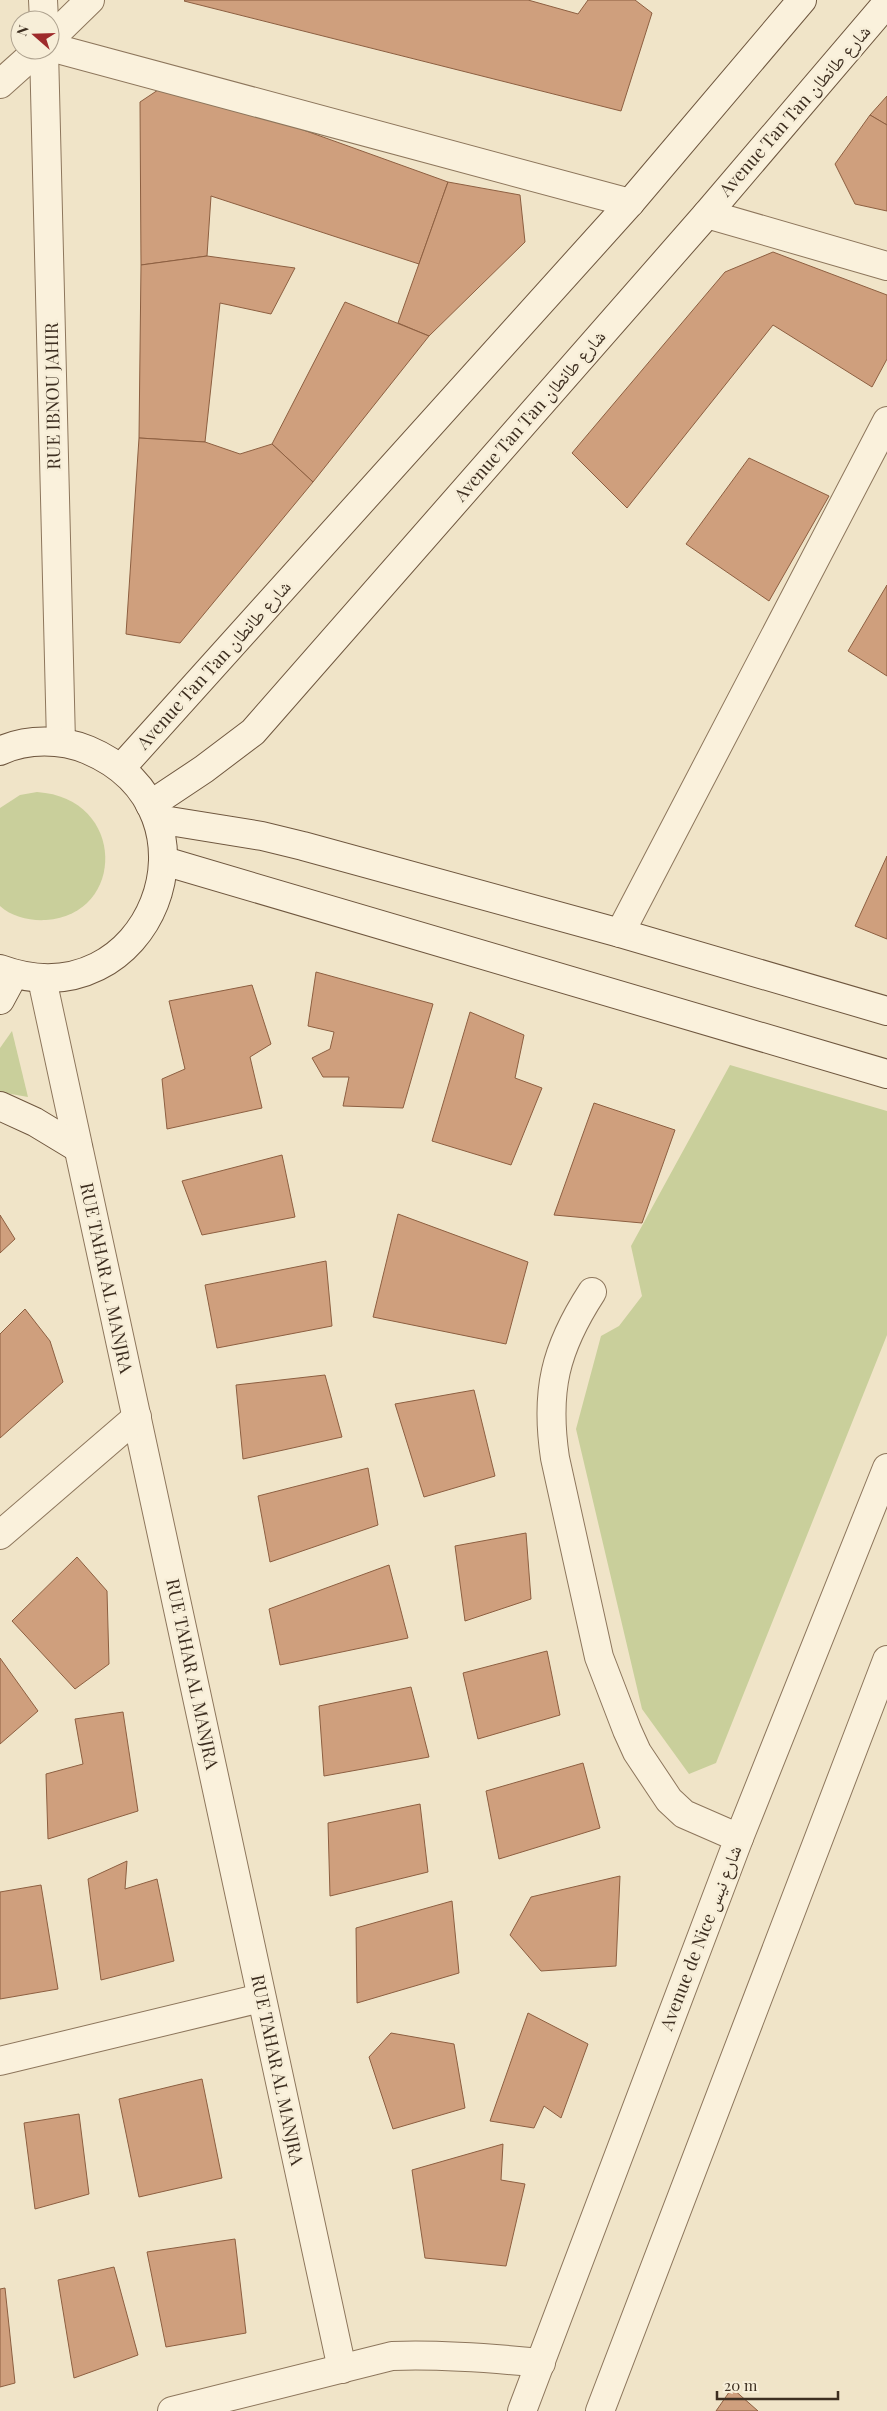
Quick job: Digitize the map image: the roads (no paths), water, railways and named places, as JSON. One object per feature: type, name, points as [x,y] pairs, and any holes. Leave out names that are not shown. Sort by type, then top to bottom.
[{"type":"street","points":[[60,29],[90,0]]},
{"type":"street","name":"Avenue Tan Tan شارع طانطان","points":[[121,768],[630,204],[802,0]]},
{"type":"street","name":"Avenue Tan Tan شارع طانطان","points":[[154,812],[204,769],[253,732],[887,4]]},
{"type":"street","points":[[60,49],[630,204]]},
{"type":"street","points":[[0,84],[27,60]]},
{"type":"street","name":"RUE IBNOU JAHIR","points":[[44,60],[61,742]]},
{"type":"street","points":[[706,214],[887,266]]},
{"type":"street","points":[[620,933],[887,421]]},
{"type":"street","points":[[0,751],[22,744],[61,742],[103,756],[121,768],[138,785],[154,812],[162,840],[164,861],[161,884],[154,907],[142,928],[127,946],[109,960],[88,971],[65,977],[42,979],[7,972],[0,1000]]},
{"type":"street","points":[[154,812],[262,836],[620,933],[887,1011]]},
{"type":"street","points":[[164,861],[887,1074]]},
{"type":"street","name":"RUE TAHAR AL MANJRA","points":[[42,979],[342,2369]]},
{"type":"street","points":[[0,1106],[35,1122],[78,1148]]},
{"type":"street","points":[[592,1292],[572,1323],[559,1356],[553,1380],[551,1432],[600,1657],[627,1730],[638,1752],[669,1800],[684,1814],[739,1838]]},
{"type":"street","points":[[0,1536],[137,1417]]},
{"type":"street","name":"Avenue de Nice شارع نيس","points":[[522,2411],[739,1838],[887,1468]]},
{"type":"street","points":[[600,2411],[887,1660]]},
{"type":"street","points":[[0,2061],[261,1998]]},
{"type":"street","points":[[172,2411],[392,2356],[476,2356],[541,2363]]}]
